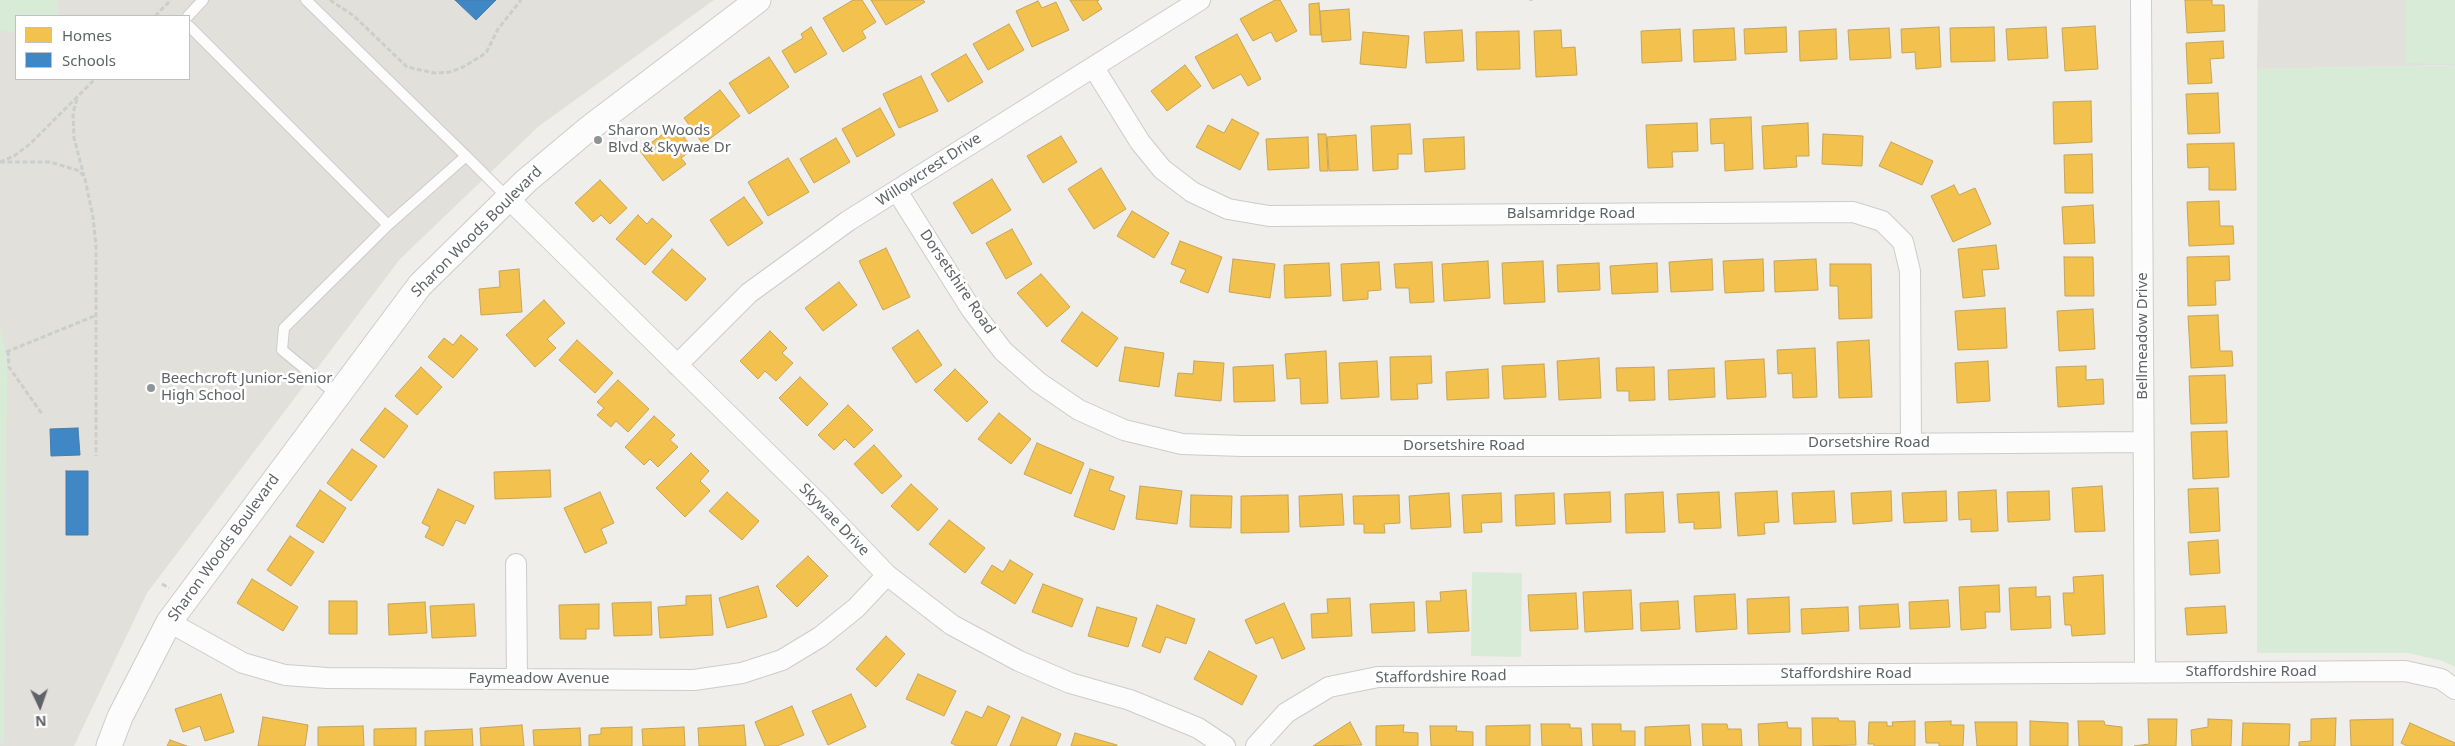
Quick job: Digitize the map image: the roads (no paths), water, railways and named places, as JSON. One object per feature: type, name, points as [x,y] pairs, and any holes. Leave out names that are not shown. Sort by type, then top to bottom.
[{"type":"street","name":"Sharon Woods Boulevard","points":[[109,746],[120,716],[169,622],[420,284],[508,198],[587,130],[758,0]]},
{"type":"street","name":"Willowcrest Drive","points":[[677,364],[749,293],[848,221],[1200,0]]},
{"type":"street","name":"Bellmeadow Drive","points":[[2141,0],[2145,673]]},
{"type":"street","name":"Balsamridge Road","points":[[1094,68],[1140,142],[1162,169],[1192,192],[1228,209],[1269,216],[1853,212],[1882,221],[1903,242],[1910,271],[1911,443]]},
{"type":"street","name":"Dorsetshire Road","points":[[897,191],[971,310],[1003,351],[1038,382],[1079,410],[1124,430],[1182,444],[1242,446],[2143,442]]},
{"type":"street","name":"Skywae Drive","points":[[508,198],[887,575],[952,625],[1019,661],[1070,683],[1130,700],[1198,728],[1225,746]]},
{"type":"street","points":[[516,564],[517,679]]},
{"type":"street","name":"Faymeadow Avenue","points":[[169,622],[243,664],[285,675],[328,678],[694,680],[742,674],[782,660],[820,637],[856,608],[887,575]]},
{"type":"street","name":"Staffordshire Road","points":[[1256,746],[1286,713],[1329,687],[1378,676],[2405,671],[2441,679],[2455,689]]},
{"type":"lane","points":[[189,15],[203,0]]},
{"type":"lane","points":[[306,0],[508,198]]},
{"type":"lane","points":[[190,27],[388,225]]},
{"type":"lane","points":[[337,395],[282,350],[284,328],[388,225],[466,156]]},
{"type":"place","name":"Sharon Woods Blvd & Skywae Dr","points":[[598,140]]},
{"type":"place","name":"Beechcroft Junior-Senior High School","points":[[151,388]]}]
